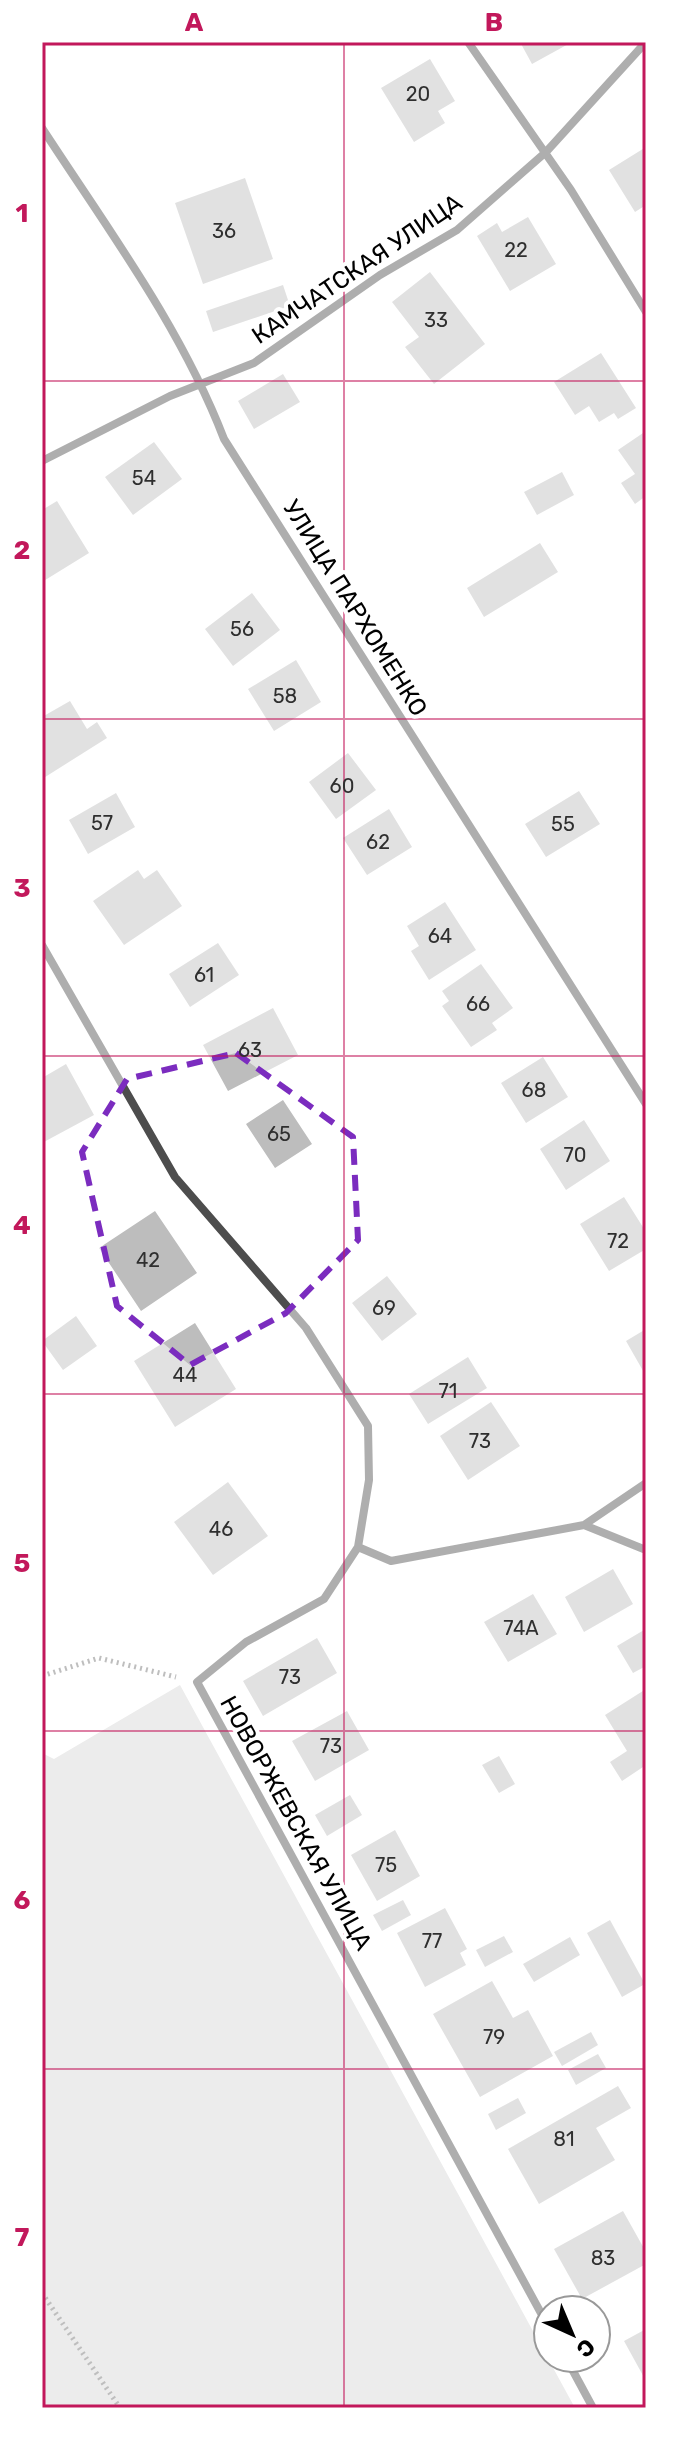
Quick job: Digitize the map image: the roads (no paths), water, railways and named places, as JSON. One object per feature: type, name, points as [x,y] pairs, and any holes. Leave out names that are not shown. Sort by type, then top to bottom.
[{"type":"street","points":[[468,42],[546,152],[646,312]]},
{"type":"street","name":"КАМЧАТСКАЯ УЛИЦА","points":[[42,461],[170,396],[254,363],[380,275],[457,230],[546,152],[646,42]]},
{"type":"street","name":"УЛИЦА ПАРХОМЕНКО","points":[[42,128],[203,383],[224,439],[646,1104]]},
{"type":"street","name":"НОВОРЖЕВСКАЯ УЛИЦА","points":[[42,945],[175,1177],[306,1328],[368,1426],[369,1480],[358,1547],[324,1599],[246,1642],[197,1682],[532,2297]]},
{"type":"street","points":[[358,1547],[391,1561],[584,1525],[646,1483]]},
{"type":"street","points":[[584,1525],[646,1550]]},
{"type":"street","points":[[575,2374],[593,2408]]}]
